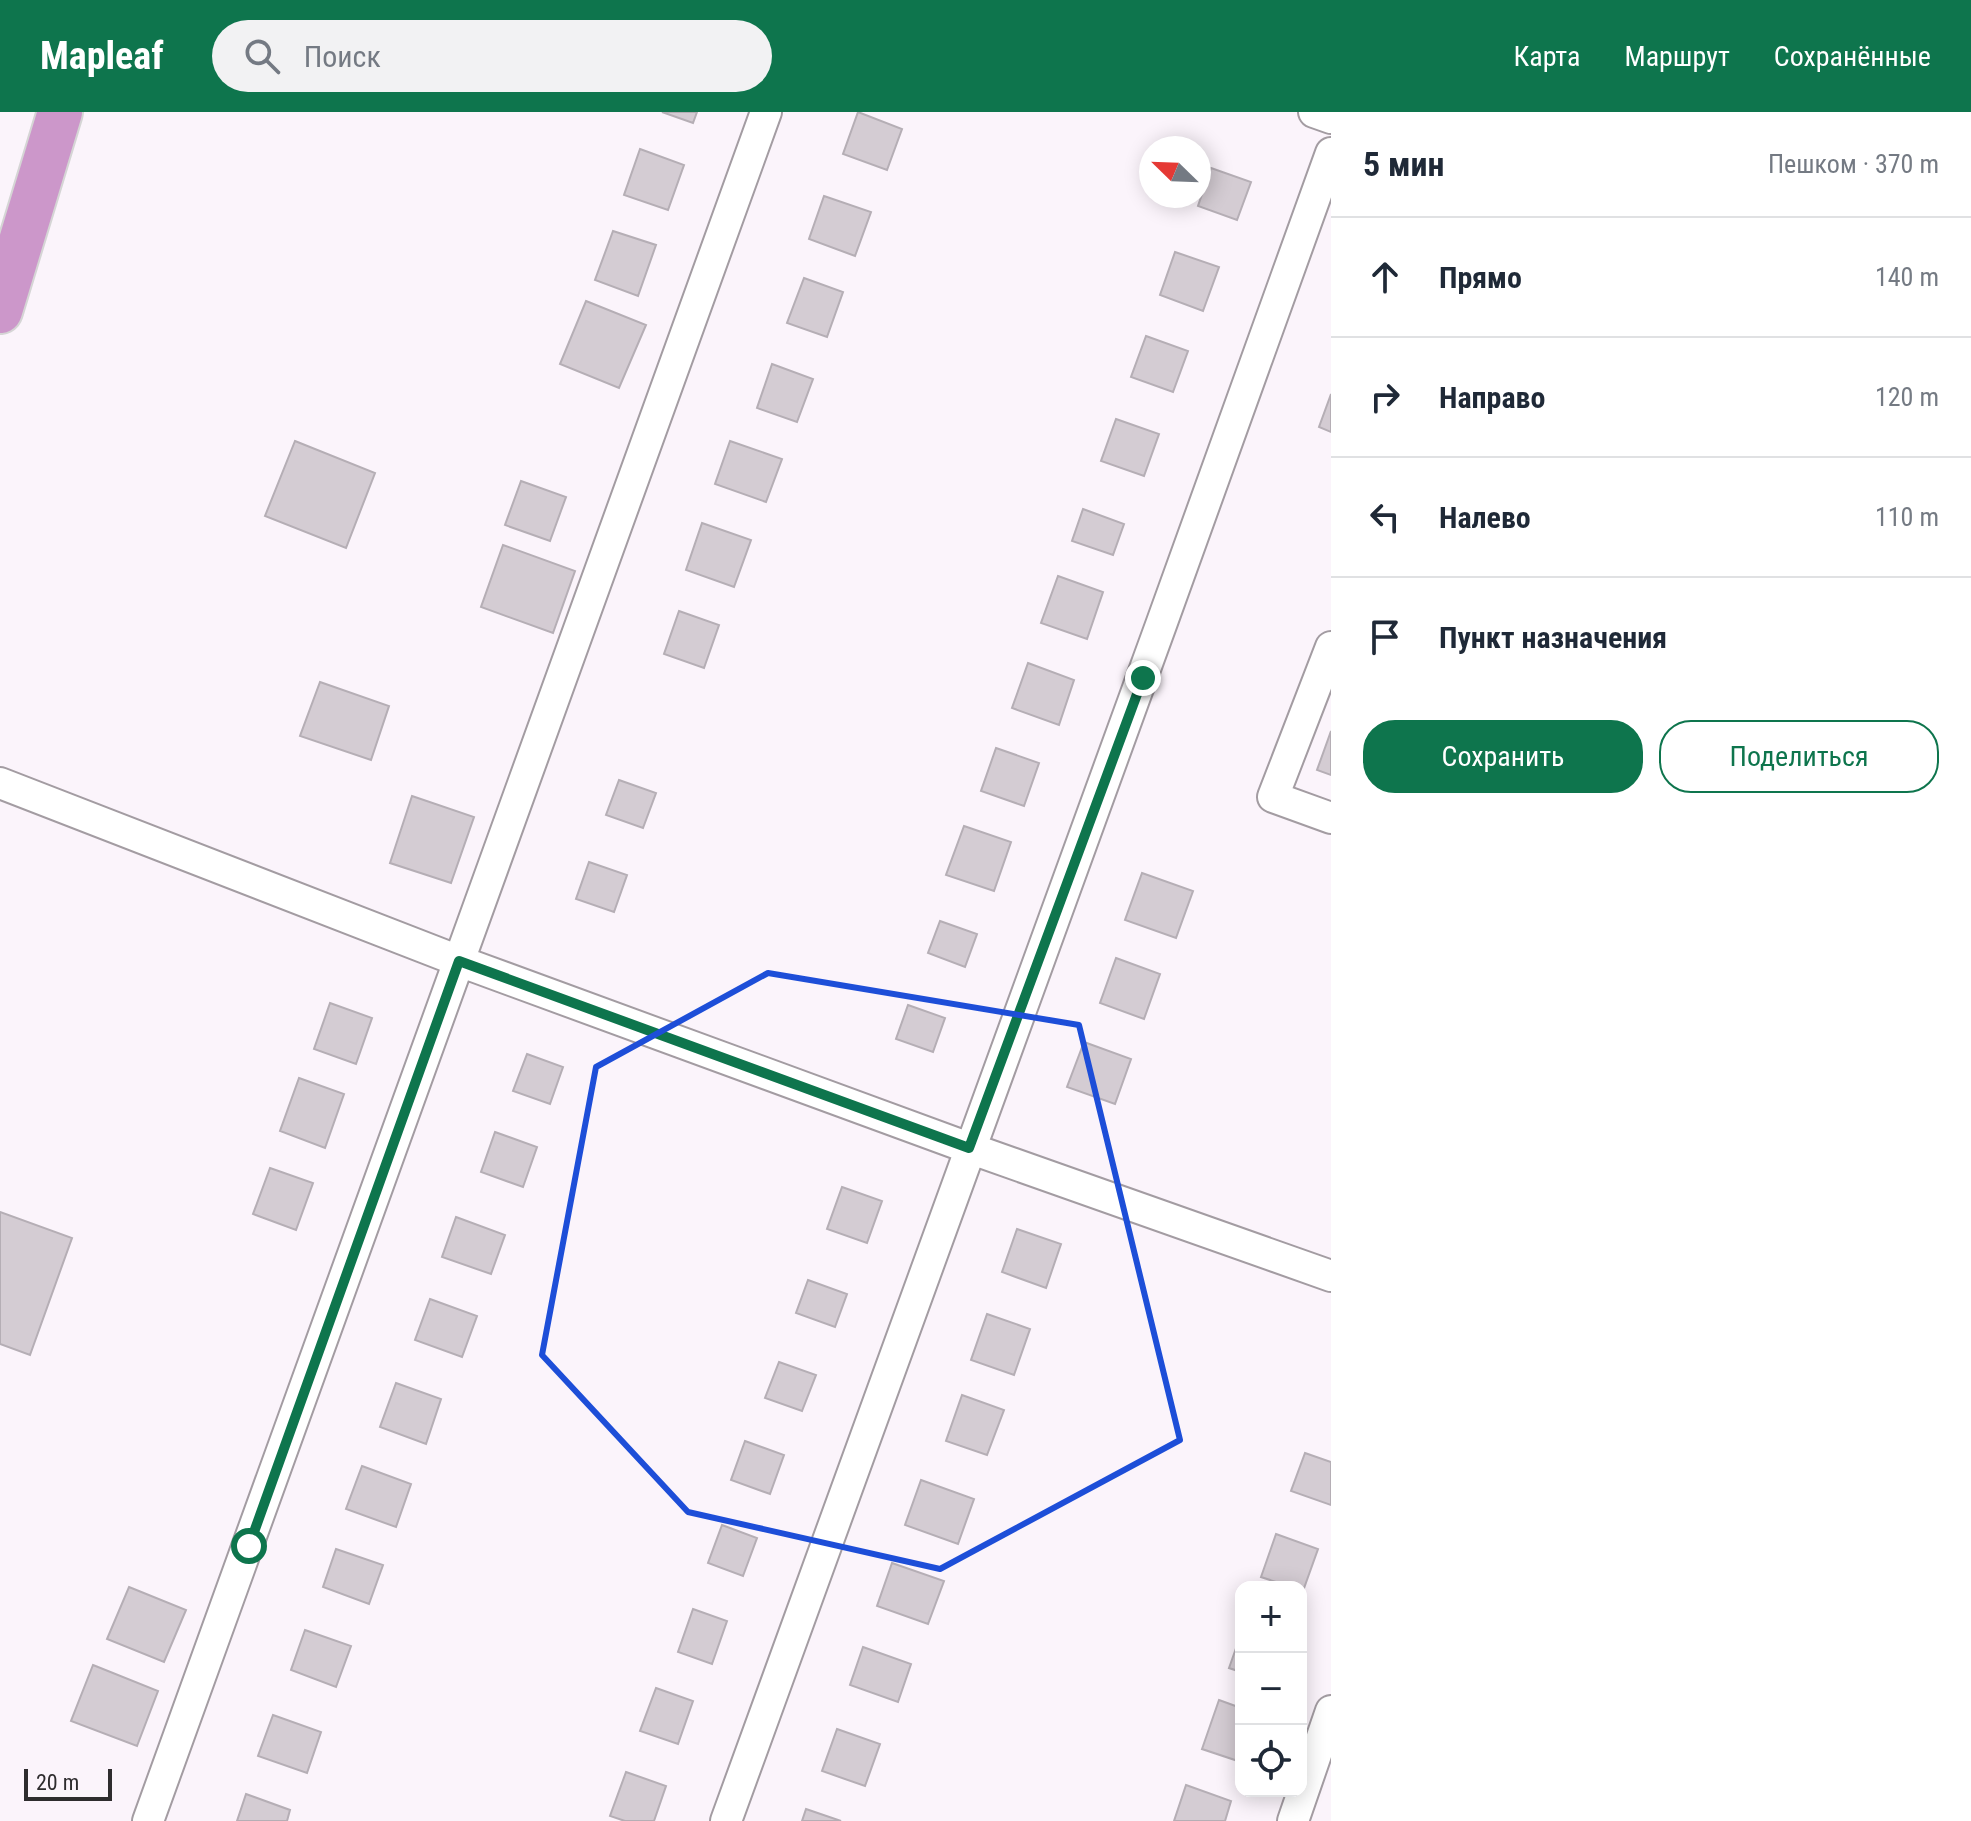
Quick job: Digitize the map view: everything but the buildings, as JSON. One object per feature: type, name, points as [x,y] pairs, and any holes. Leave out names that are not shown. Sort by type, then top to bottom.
[{"type":"highway","points":[[0,311],[60,112]]},
{"type":"street","points":[[148,1821],[766,112]]},
{"type":"street","points":[[1314,112],[1331,118]]},
{"type":"street","points":[[726,1821],[1331,153]]},
{"type":"street","points":[[1331,647],[1273,797],[1331,818]]},
{"type":"street","points":[[0,783],[459,961],[969,1148],[1331,1276]]},
{"type":"street","points":[[1293,1821],[1331,1711]]},
{"type":"highlighted area","points":[[768,973],[1079,1025],[1180,1440],[940,1569],[688,1512],[542,1355],[596,1067]]},
{"type":"route","points":[[249,1546],[459,961],[969,1148],[1143,678]]}]
